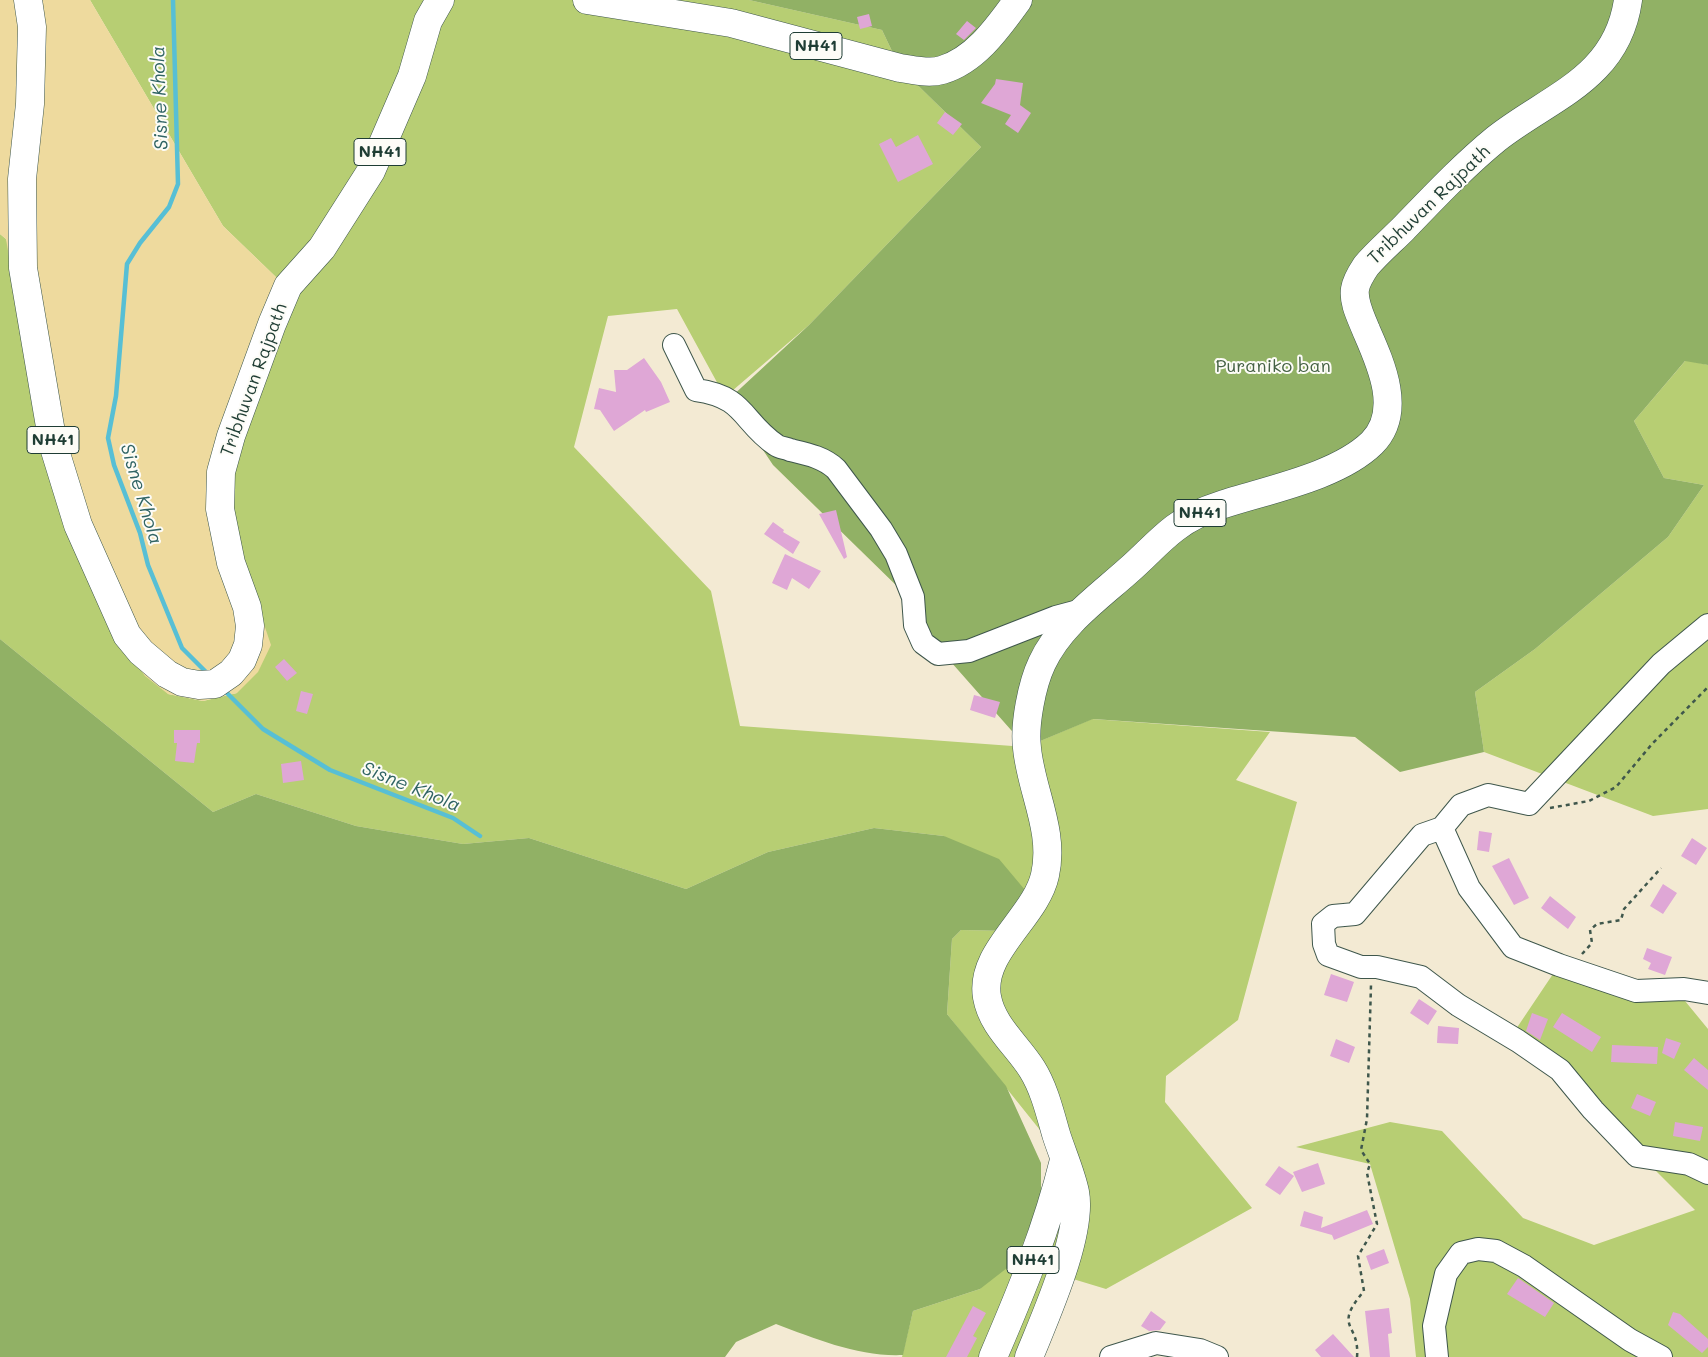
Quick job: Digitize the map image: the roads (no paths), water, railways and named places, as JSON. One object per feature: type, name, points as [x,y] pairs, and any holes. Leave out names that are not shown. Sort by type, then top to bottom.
[{"type":"highway","name":"Tribhuvan Rajpath","points":[[28,0],[32,27],[30,104],[22,170],[23,268],[40,375],[56,453],[78,525],[127,635],[141,652],[167,674],[182,682],[198,685],[215,684],[231,673],[242,660],[248,645],[250,626],[246,607],[231,563],[220,509],[221,472],[231,436],[288,286],[322,248],[371,171],[412,76],[428,21],[440,0]]},
{"type":"highway","name":"NH41","points":[[587,0],[731,23],[900,68],[927,72],[943,70],[962,59],[993,34],[1018,0]]},
{"type":"highway","name":"Tribhuvan Rajpath","points":[[1064,1160],[1048,1106],[1033,1071],[993,1016],[986,994],[989,972],[998,955],[1036,899],[1044,880],[1049,852],[1026,747],[1033,690],[1042,663],[1062,632],[1175,528],[1218,505],[1261,494],[1348,462],[1372,443],[1382,429],[1387,409],[1387,388],[1376,352],[1357,308],[1355,286],[1365,268],[1427,204],[1498,138],[1573,90],[1603,59],[1616,39],[1628,0]]},
{"type":"highway","name":"NH41","points":[[994,1357],[1024,1288],[1052,1209],[1064,1160]]},
{"type":"highway","name":"NH41","points":[[1029,1357],[1062,1275],[1075,1216],[1075,1194],[1064,1160]]},
{"type":"street","points":[[674,345],[696,390],[718,394],[735,403],[748,420],[777,446],[828,462],[836,469],[881,529],[896,554],[913,597],[915,625],[923,644],[938,654],[969,651],[1056,617],[1086,609]]},
{"type":"street","points":[[1708,625],[1654,670],[1528,804],[1488,795],[1460,806],[1442,828],[1422,835],[1356,914],[1333,916],[1323,924],[1324,944],[1328,955],[1361,967],[1377,967],[1421,977],[1470,1013],[1518,1041],[1560,1070],[1593,1110],[1637,1156],[1689,1164],[1708,1172]]},
{"type":"street","points":[[1442,828],[1469,888],[1513,947],[1559,966],[1636,991],[1684,989],[1708,993]]},
{"type":"street","points":[[1437,1357],[1434,1326],[1446,1274],[1460,1253],[1478,1249],[1496,1251],[1524,1266],[1630,1340],[1661,1357]]},
{"type":"street","points":[[1111,1357],[1156,1343],[1200,1350],[1217,1357]]},
{"type":"waterway","name":"Sisne Khola","points":[[173,0],[178,184],[169,207],[140,243],[127,264],[116,396],[108,438],[114,465],[140,533],[148,565],[182,648],[208,674]]},
{"type":"waterway","name":"Sisne Khola","points":[[224,690],[263,729],[330,770],[453,818],[480,836]]},
{"type":"park label","name":"Puraniko ban","points":[[1273,366]]}]
